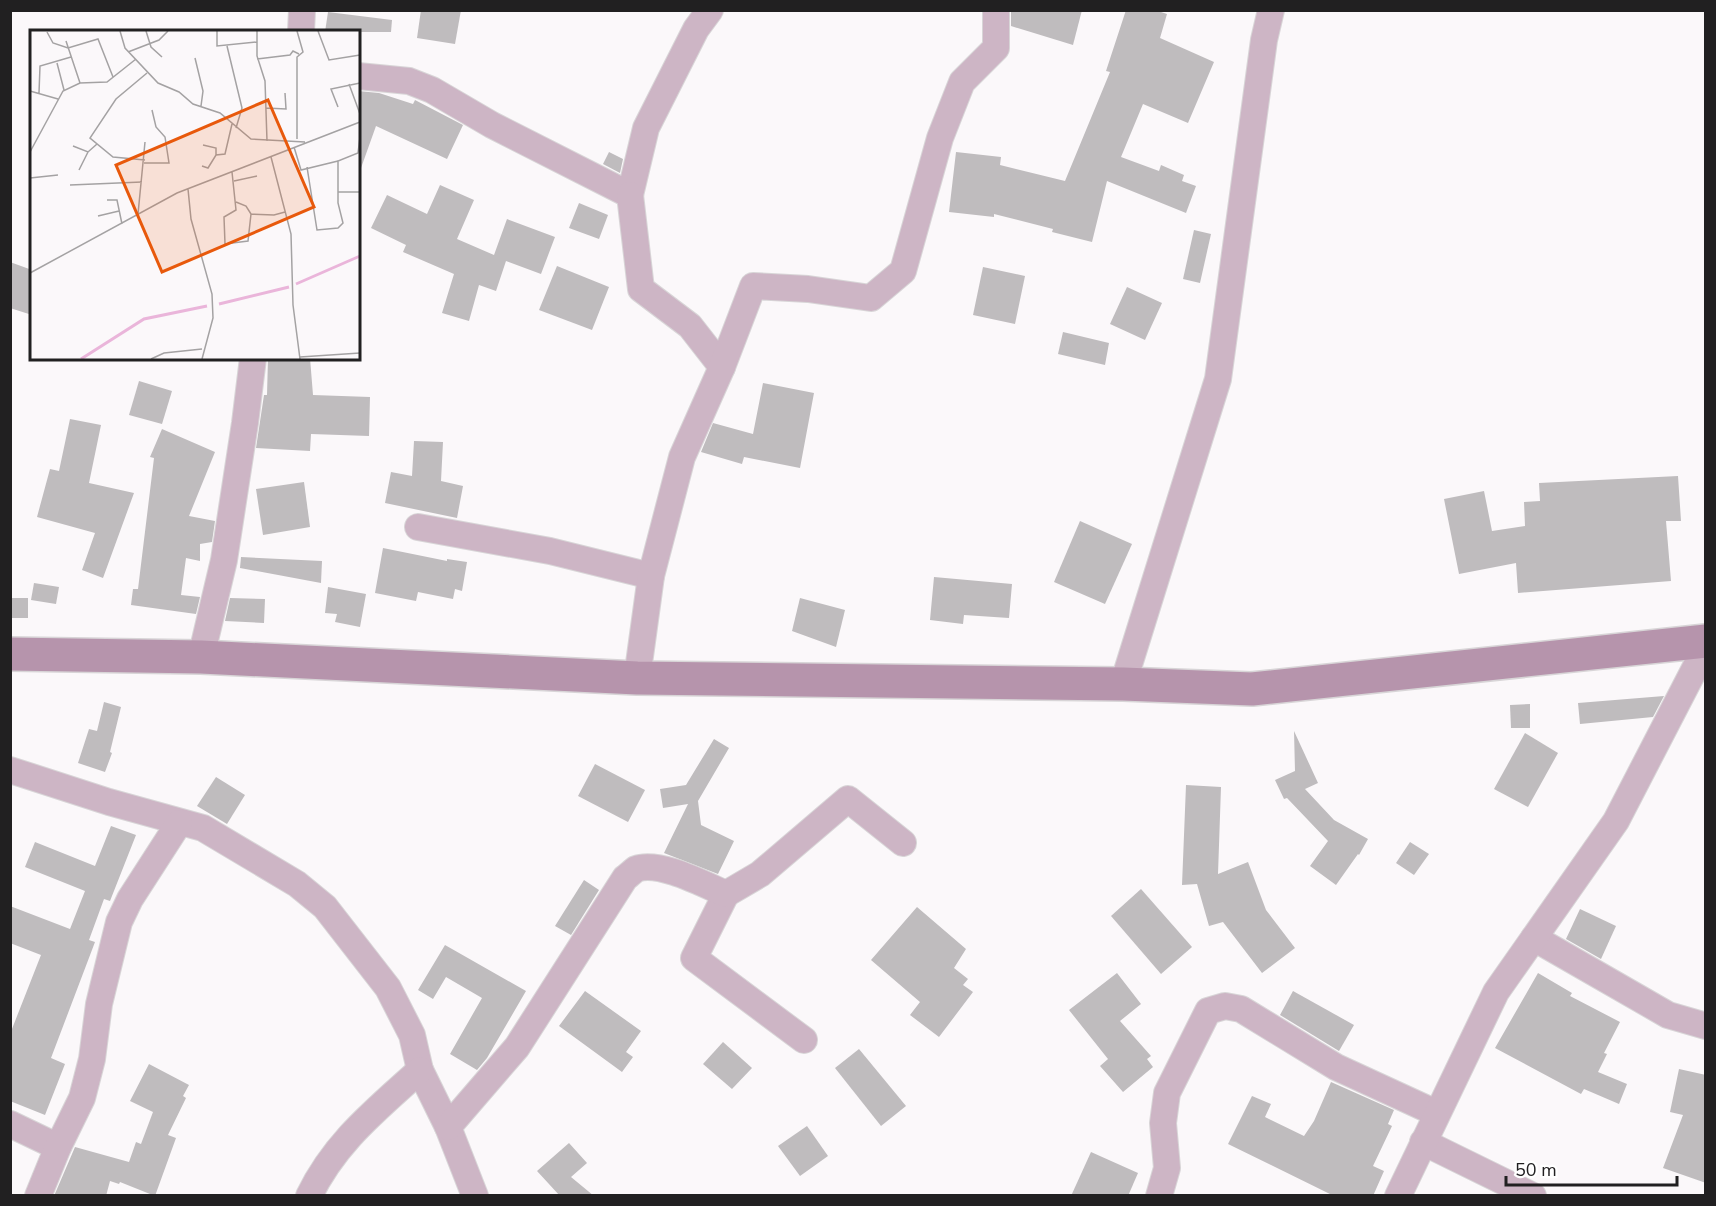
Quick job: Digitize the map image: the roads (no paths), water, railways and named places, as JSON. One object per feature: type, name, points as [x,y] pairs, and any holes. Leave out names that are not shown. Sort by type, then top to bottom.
[{"type":"main road","points":[[10,654],[201,657],[637,678],[1123,684],[1252,689],[1706,641]]},
{"type":"street","points":[[301,30],[302,10]]},
{"type":"street","points":[[710,10],[696,29],[646,128],[630,195],[641,290],[690,326],[722,367]]},
{"type":"street","points":[[637,678],[651,576],[682,457],[722,367],[753,286],[808,289],[871,298],[903,271],[940,138],[962,82],[996,48],[996,10]]},
{"type":"street","points":[[1123,684],[1218,379],[1264,40],[1271,10]]},
{"type":"street","points":[[360,76],[409,81],[432,90],[492,125],[630,195]]},
{"type":"street","points":[[201,657],[224,560],[253,360]]},
{"type":"street","points":[[418,527],[550,551],[651,576]]},
{"type":"street","points":[[1398,1196],[1496,992],[1616,821],[1706,647]]},
{"type":"street","points":[[10,770],[179,823],[203,828],[297,884],[325,907],[388,988],[412,1035],[420,1070],[448,1127],[474,1196]]},
{"type":"street","points":[[804,1040],[694,958],[726,894],[760,874],[848,799],[903,843]]},
{"type":"street","points":[[38,1196],[58,1147],[82,1098],[92,1059],[99,1004],[119,922],[130,900],[179,823]]},
{"type":"street","points":[[448,1127],[517,1047],[626,878],[636,869],[653,868],[678,874],[726,894]]},
{"type":"street","points":[[1534,938],[1668,1015],[1706,1026]]},
{"type":"street","points":[[1159,1196],[1167,1168],[1163,1123],[1167,1093],[1208,1011],[1225,1006],[1241,1009],[1336,1067],[1436,1113]]},
{"type":"street","points":[[309,1196],[325,1164],[351,1133],[420,1070]]},
{"type":"street","points":[[10,1124],[58,1147]]},
{"type":"street","points":[[1423,1142],[1533,1196]]}]
